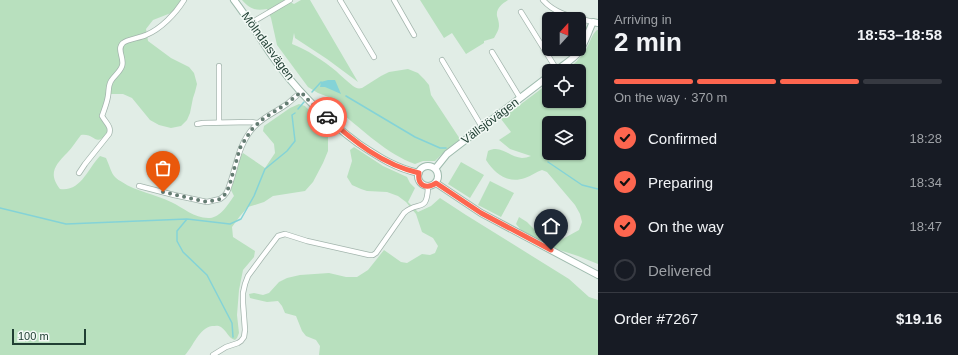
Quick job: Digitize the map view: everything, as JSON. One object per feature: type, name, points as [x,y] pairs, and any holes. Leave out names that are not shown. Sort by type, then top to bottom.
[{"type":"street","points":[[79,173],[110,132],[110,128],[102,116],[108,97],[110,84],[113,77],[122,66],[123,61],[120,48],[121,45],[126,41],[148,34],[171,17],[178,10],[184,0]]},
{"type":"street","name":"Mölndalsvägen","points":[[234,0],[271,54],[301,92],[316,108],[346,134],[376,155],[394,166],[419,173]]},
{"type":"street","points":[[251,23],[290,0]]},
{"type":"street","points":[[340,0],[374,57]]},
{"type":"street","points":[[394,0],[414,35]]},
{"type":"street","points":[[543,0],[550,7],[562,14],[596,22],[577,54],[565,64]]},
{"type":"street","points":[[521,12],[553,64]]},
{"type":"street","points":[[492,52],[520,98]]},
{"type":"street","points":[[442,60],[482,127]]},
{"type":"street","points":[[219,66],[219,123]]},
{"type":"street","name":"Vällsjövägen","points":[[435,169],[447,154],[542,81]]},
{"type":"street","points":[[139,186],[207,202],[220,199],[224,196],[229,187],[240,148],[253,128],[257,123],[301,92]]},
{"type":"street","points":[[197,124],[257,123]]},
{"type":"street","points":[[426,166],[435,169],[438,175],[436,183],[432,186],[423,185],[418,178],[421,170],[426,166]]},
{"type":"street","points":[[436,183],[481,213],[598,275]]},
{"type":"street","points":[[213,355],[226,347],[242,341],[246,330],[243,303],[245,284],[248,276],[278,236],[285,234],[318,244],[373,255],[408,209],[424,204],[427,197],[428,186]]},
{"type":"green space","points":[[0,0],[184,0],[171,13],[153,20],[146,29],[148,41],[171,58],[189,67],[194,73],[197,84],[187,120],[181,126],[171,128],[159,125],[150,120],[132,98],[123,94],[108,94],[104,117],[108,126],[108,133],[97,140],[90,136],[81,135],[54,170],[54,179],[60,189],[67,189],[79,183],[100,156],[106,158],[111,171],[119,181],[140,191],[165,199],[194,215],[210,218],[221,213],[234,196],[231,190],[243,153],[265,168],[275,153],[274,144],[263,131],[264,126],[290,108],[299,104],[305,106],[328,130],[328,151],[313,182],[305,191],[273,196],[264,202],[248,207],[232,227],[233,237],[255,251],[254,257],[243,270],[239,290],[237,315],[239,333],[235,340],[231,338],[221,327],[212,326],[203,330],[185,355],[0,355]]},
{"type":"green space","points":[[242,0],[286,0],[294,4],[301,0],[310,0],[358,82],[295,38],[294,33],[292,44],[320,59],[357,88],[362,88],[389,72],[408,69],[418,73],[429,85],[431,95],[460,139],[435,161],[423,161],[415,164],[385,148],[340,112],[331,98],[308,87],[277,45],[271,18],[267,9],[253,9]]},
{"type":"green space","points":[[420,0],[508,0],[498,8],[497,16],[499,28],[494,38],[484,41],[484,43],[466,54],[452,33],[444,38]]},
{"type":"green space","points":[[598,30],[598,264],[550,247],[525,235],[516,224],[519,217],[527,222],[540,235],[553,241],[559,241],[579,230],[582,222],[580,214],[575,205],[547,172],[542,170],[525,178],[513,180],[502,176],[494,170],[486,160],[488,151],[493,149],[501,150],[513,156],[522,158],[531,156],[510,149],[499,140],[511,132],[501,119],[542,88],[542,108],[586,108],[586,64],[574,64],[581,56],[586,56],[586,49],[592,37]]},
{"type":"green space","points":[[354,147],[383,166],[407,177],[415,188],[408,202],[418,212],[431,206],[440,198],[569,279],[589,297],[598,300],[598,355],[319,355],[320,346],[316,340],[306,336],[302,331],[296,316],[285,313],[278,301],[267,302],[250,298],[249,294],[254,293],[263,295],[269,293],[279,282],[287,278],[300,275],[329,273],[346,277],[357,277],[368,270],[384,250],[401,262],[407,263],[422,254],[430,255],[435,253],[438,246],[433,238],[422,232],[416,214],[406,202],[398,196],[387,192],[367,191],[352,185],[347,177],[352,161],[350,150]]},
{"type":"green space","points":[[461,162],[484,175],[470,198],[448,184]]},
{"type":"green space","points":[[490,181],[514,193],[501,217],[478,205]]},
{"type":"water","points":[[335,80],[341,94],[325,87],[320,87],[321,82]]},
{"type":"waterway","points":[[312,92],[321,82],[322,83]]},
{"type":"waterway","points":[[346,96],[415,137],[440,148],[446,148]]},
{"type":"waterway","points":[[298,109],[304,102]]},
{"type":"waterway","points":[[0,208],[66,224],[187,219],[230,224],[241,219],[254,196],[265,169],[287,151],[295,141],[292,115],[295,113]]},
{"type":"waterway","points":[[548,162],[582,185],[598,189]]},
{"type":"waterway","points":[[187,219],[177,231],[177,241],[183,252],[207,275],[232,323],[233,337]]},
{"type":"way so far","points":[[163,192],[207,202],[220,199],[227,192],[240,148],[253,128],[257,123],[301,92],[327,117]]},
{"type":"route","points":[[327,117],[349,136],[385,161],[394,166],[419,173],[418,176],[423,185],[432,186],[436,183],[465,204],[551,250]]}]
